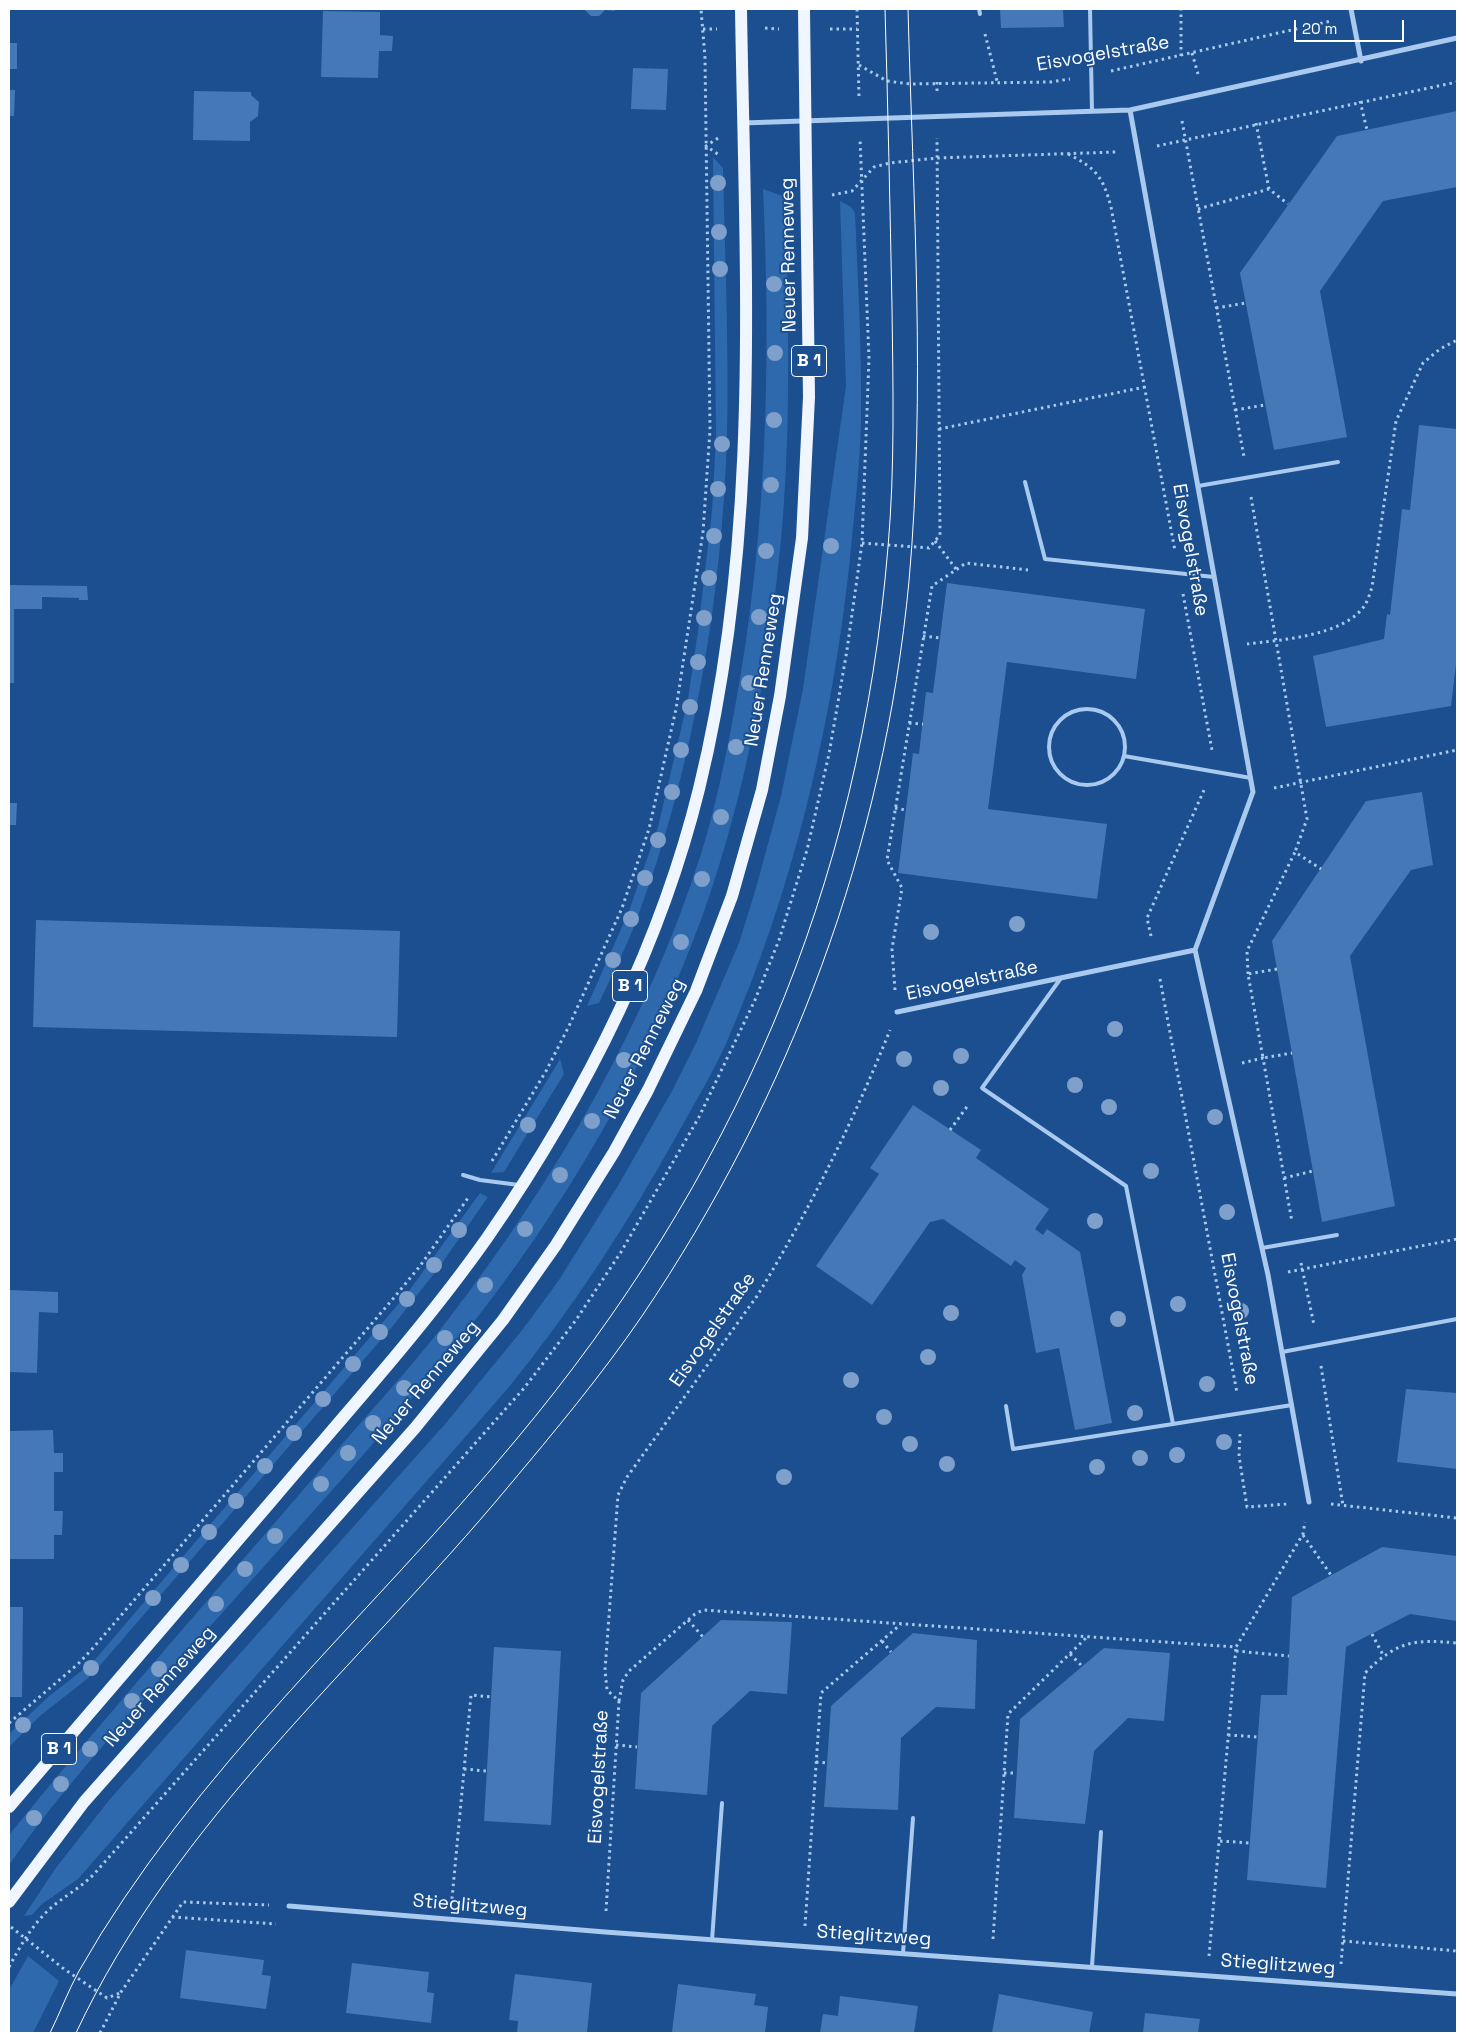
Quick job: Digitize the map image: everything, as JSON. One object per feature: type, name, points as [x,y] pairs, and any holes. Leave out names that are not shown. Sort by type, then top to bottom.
[{"type":"main road","name":"Neuer Renneweg","points":[[9,1807],[393,1359],[485,1240],[522,1186],[581,1085],[636,974],[678,864],[699,788],[720,683],[740,528],[747,367],[741,9]]},
{"type":"main road","name":"Neuer Renneweg","points":[[9,1902],[84,1802],[415,1428],[503,1320],[556,1245],[614,1152],[648,1090],[696,991],[732,896],[762,790],[795,600],[802,538],[808,436],[804,9]]},
{"type":"street","points":[[1350,9],[1361,61]]},
{"type":"street","points":[[742,123],[1130,110],[1361,61],[1457,38]]},
{"type":"street","name":"Eisvogelstraße","points":[[1130,110],[1253,792],[1195,950],[1268,1275],[1309,1502]]},
{"type":"street","name":"Eisvogelstraße","points":[[897,1012],[1195,950]]},
{"type":"street","name":"Stieglitzweg","points":[[289,1906],[605,1932],[1457,1994]]},
{"type":"lane","points":[[979,9],[980,14]]},
{"type":"lane","points":[[1090,9],[1092,111]]},
{"type":"lane","points":[[1198,486],[1338,462]]},
{"type":"lane","points":[[1025,482],[1045,559],[1214,577]]},
{"type":"lane","points":[[1089,709],[1102,712],[1117,724],[1125,742],[1124,756],[1119,768],[1099,784],[1079,784],[1061,776],[1053,765],[1050,739],[1055,727],[1064,717],[1076,711],[1089,709]]},
{"type":"lane","points":[[1124,756],[1251,778]]},
{"type":"lane","points":[[1060,978],[982,1088],[1126,1186],[1173,1424]]},
{"type":"lane","points":[[463,1175],[480,1180],[522,1186]]},
{"type":"lane","points":[[1262,1248],[1337,1234]]},
{"type":"lane","points":[[1282,1352],[1457,1319]]},
{"type":"lane","points":[[1006,1406],[1013,1449],[1292,1405]]},
{"type":"lane","points":[[712,1940],[722,1803]]},
{"type":"lane","points":[[903,1953],[913,1818]]},
{"type":"lane","points":[[1092,1966],[1101,1832]]},
{"type":"path","points":[[9,1722],[78,1664],[93,1648],[392,1300],[451,1224],[546,1071],[588,988],[619,916],[650,829],[675,718],[697,582],[704,524],[710,430],[705,68],[700,9]]},
{"type":"path","points":[[857,9],[859,76]]},
{"type":"path","points":[[1180,56],[1182,9]]},
{"type":"path","points":[[980,14],[997,81]]},
{"type":"path","name":"Eisvogelstraße","points":[[858,64],[887,81],[910,84],[997,81],[1050,82],[1180,56],[1352,16]]},
{"type":"path","points":[[860,182],[874,167],[937,158],[1137,151],[1256,123],[1457,82]]},
{"type":"path","points":[[1360,101],[1367,130]]},
{"type":"path","points":[[1256,123],[1269,189],[1288,204]]},
{"type":"path","name":"Eisvogelstraße","points":[[1068,154],[1092,167],[1107,190],[1212,746],[1211,771],[1148,918],[1241,1413],[1239,1456],[1247,1507],[1309,1502],[1457,1518]]},
{"type":"path","points":[[862,543],[929,548],[940,535],[937,158]]},
{"type":"path","points":[[860,170],[869,358],[860,556]]},
{"type":"path","points":[[1198,209],[1269,189]]},
{"type":"path","points":[[1216,308],[1246,303]]},
{"type":"path","points":[[1226,646],[1277,640],[1325,631],[1346,622],[1365,606],[1372,587],[1396,421],[1423,363],[1440,349],[1457,340]]},
{"type":"path","points":[[939,429],[1145,388]]},
{"type":"path","points":[[1235,410],[1265,405]]},
{"type":"path","points":[[935,541],[956,569]]},
{"type":"path","points":[[897,1012],[892,950],[902,888],[887,860],[932,586],[966,562],[1037,571]]},
{"type":"path","points":[[924,636],[940,638]]},
{"type":"path","points":[[909,723],[922,724]]},
{"type":"path","points":[[1253,792],[1457,750]]},
{"type":"path","points":[[895,808],[906,810]]},
{"type":"path","points":[[1292,1053],[1263,1058],[1248,974],[1247,951],[1295,852],[1321,869]]},
{"type":"path","points":[[1248,974],[1277,969]]},
{"type":"path","name":"Eisvogelstraße","points":[[605,1932],[619,1701],[607,1690],[605,1670],[616,1504],[621,1486],[757,1296],[774,1269],[863,1095],[897,1012]]},
{"type":"path","points":[[950,1130],[982,1088]]},
{"type":"path","points":[[1284,1178],[1313,1171]]},
{"type":"path","name":"Eisvogelstraße","points":[[1268,1275],[1457,1239]]},
{"type":"path","points":[[1208,1975],[1236,1649],[1303,1534],[1309,1502]]},
{"type":"path","points":[[1303,1534],[1331,1575]]},
{"type":"path","points":[[619,1701],[623,1680],[629,1671],[700,1611],[712,1610],[1087,1637],[1236,1649],[1289,1656]]},
{"type":"path","points":[[688,1620],[703,1637]]},
{"type":"path","points":[[804,1946],[821,1693],[902,1624]]},
{"type":"path","points":[[1372,1634],[1382,1655]]},
{"type":"path","points":[[991,1959],[1008,1714],[1087,1637]]},
{"type":"path","points":[[882,1641],[891,1652]]},
{"type":"path","points":[[1340,1984],[1365,1673],[1382,1655],[1407,1643],[1434,1641],[1457,1643]]},
{"type":"path","points":[[1070,1654],[1082,1666]]},
{"type":"path","points":[[450,1919],[470,1695],[491,1697]]},
{"type":"path","points":[[1228,1735],[1258,1737]]},
{"type":"path","points":[[616,1745],[637,1747]]},
{"type":"path","points":[[816,1762],[827,1763]]},
{"type":"path","points":[[464,1769],[486,1771]]},
{"type":"path","points":[[1004,1773],[1017,1773]]},
{"type":"path","points":[[1220,1840],[1250,1843]]},
{"type":"path","points":[[100,2033],[121,1992],[183,1902],[289,1906]]},
{"type":"path","points":[[14,1929],[64,1969],[107,1998],[121,1992]]},
{"type":"path","points":[[9,1967],[25,1938]]},
{"type":"path","points":[[1343,1941],[1457,1951]]},
{"type":"shaded area","points":[[713,157],[723,168],[727,438],[719,558],[702,679],[690,740],[675,799],[639,913],[599,1003],[587,1006],[629,911],[658,827],[688,699],[712,511],[716,437]]},
{"type":"shaded area","points":[[763,189],[785,197],[786,211],[788,364],[786,478],[772,618],[756,719],[733,819],[702,917],[655,1029],[599,1137],[567,1189],[534,1240],[462,1337],[366,1452],[100,1749],[53,1806],[9,1865],[9,1835],[127,1694],[421,1354],[489,1264],[562,1154],[626,1038],[654,978],[679,917],[706,836],[724,762],[746,643],[760,514],[764,449],[766,319]]},
{"type":"shaded area","points":[[840,201],[851,207],[855,213],[860,317],[861,395],[858,473],[842,622],[820,746],[790,868],[771,928],[725,1046],[677,1135],[619,1233],[555,1327],[509,1387],[78,1879],[42,1904],[32,1915],[24,1916],[55,1869],[110,1799],[446,1423],[523,1329],[559,1280],[619,1184],[672,1091],[696,1043],[739,943],[756,888],[781,796],[803,689],[846,386]]},
{"type":"shaded area","points":[[560,1059],[564,1074],[504,1172],[491,1173]]},
{"type":"shaded area","points":[[480,1193],[488,1197],[440,1266],[392,1327],[103,1662],[87,1679],[40,1716],[9,1747],[9,1734],[48,1697],[93,1662],[406,1295]]},
{"type":"shaded area","points":[[28,1956],[59,1981],[33,2033],[9,2033],[9,1990]]},
{"type":"building","points":[[584,9],[615,9],[615,11],[605,10],[599,16],[591,16]]},
{"type":"building","points":[[1000,9],[1063,9],[1064,27],[1001,28]]},
{"type":"building","points":[[323,11],[380,12],[380,35],[393,36],[392,51],[379,51],[378,78],[321,77]]},
{"type":"building","points":[[9,43],[17,43],[17,69],[9,69]]},
{"type":"building","points":[[633,68],[668,69],[666,110],[631,109]]},
{"type":"building","points":[[9,90],[15,90],[14,116],[9,116]]},
{"type":"building","points":[[194,91],[251,92],[251,95],[259,102],[258,116],[250,122],[250,141],[193,140]]},
{"type":"building","points":[[1457,111],[1457,187],[1383,201],[1320,291],[1347,437],[1274,450],[1240,273],[1337,136]]},
{"type":"building","points":[[1419,425],[1457,429],[1457,656],[1451,706],[1326,727],[1313,656],[1384,639],[1387,614],[1390,615],[1402,509],[1410,510]]},
{"type":"building","points":[[947,583],[1145,609],[1136,679],[1007,662],[988,809],[1107,824],[1097,899],[898,873],[913,753],[919,754],[926,692],[933,693]]},
{"type":"building","points":[[9,585],[87,586],[88,600],[42,597],[42,609],[14,609],[14,683],[9,683]]},
{"type":"building","points":[[1422,792],[1433,865],[1411,870],[1350,956],[1395,1206],[1322,1222],[1272,941],[1366,801]]},
{"type":"building","points":[[9,803],[17,803],[16,825],[9,825]]},
{"type":"building","points":[[36,920],[400,931],[397,1037],[33,1027]]},
{"type":"building","points":[[913,1105],[981,1150],[976,1158],[1049,1209],[1035,1229],[1043,1235],[1047,1229],[1080,1252],[1112,1423],[1075,1430],[1059,1348],[1036,1353],[1022,1275],[1026,1268],[1015,1260],[1011,1266],[943,1219],[930,1222],[872,1305],[816,1266],[879,1174],[870,1168]]},
{"type":"building","points":[[9,1290],[58,1292],[58,1313],[39,1312],[37,1373],[9,1372]]},
{"type":"building","points":[[1406,1389],[1457,1393],[1457,1469],[1397,1462]]},
{"type":"building","points":[[53,1430],[54,1453],[63,1453],[63,1472],[54,1472],[54,1511],[63,1511],[62,1535],[54,1535],[54,1559],[9,1559],[9,1431]]},
{"type":"building","points":[[1382,1547],[1457,1556],[1457,1621],[1410,1614],[1346,1647],[1326,1888],[1247,1880],[1261,1695],[1287,1695],[1292,1597]]},
{"type":"building","points":[[9,1607],[23,1607],[22,1697],[9,1697]]},
{"type":"building","points":[[721,1620],[792,1622],[787,1694],[750,1691],[712,1726],[707,1795],[635,1789],[641,1693]]},
{"type":"building","points":[[913,1633],[977,1640],[975,1709],[936,1707],[901,1738],[898,1810],[824,1807],[831,1706]]},
{"type":"building","points":[[494,1647],[561,1651],[551,1825],[484,1821]]},
{"type":"building","points":[[1104,1648],[1170,1653],[1164,1721],[1128,1718],[1094,1751],[1085,1824],[1014,1818],[1020,1719]]},
{"type":"building","points":[[186,1950],[264,1960],[262,1975],[271,1976],[266,2009],[180,1998]]},
{"type":"building","points":[[352,1963],[429,1972],[427,1992],[434,1993],[431,2023],[346,2013]]},
{"type":"building","points":[[515,1974],[592,1983],[587,2033],[517,2033],[518,2021],[509,2020]]},
{"type":"building","points":[[678,1984],[756,1994],[754,2005],[768,2007],[765,2033],[672,2032]]},
{"type":"building","points":[[999,1994],[1093,2012],[1089,2033],[992,2033]]},
{"type":"building","points":[[840,1996],[918,2006],[914,2033],[820,2033],[823,2014],[838,2016]]},
{"type":"building","points":[[1145,2013],[1200,2019],[1198,2033],[1143,2033]]},
{"type":"tram line","points":[[50,2033],[79,1971],[124,1898],[175,1828],[229,1761],[285,1697],[459,1506],[515,1441],[593,1341],[662,1239],[722,1133],[773,1024],[815,911],[849,794],[873,673],[888,547],[892,487],[893,397],[885,9]]},
{"type":"tram line","points":[[76,2033],[117,1955],[165,1883],[217,1813],[508,1487],[577,1403],[642,1316],[695,1232],[743,1146],[785,1057],[822,966],[853,872],[878,777],[896,680],[909,581],[917,438],[917,295],[908,9]]}]
